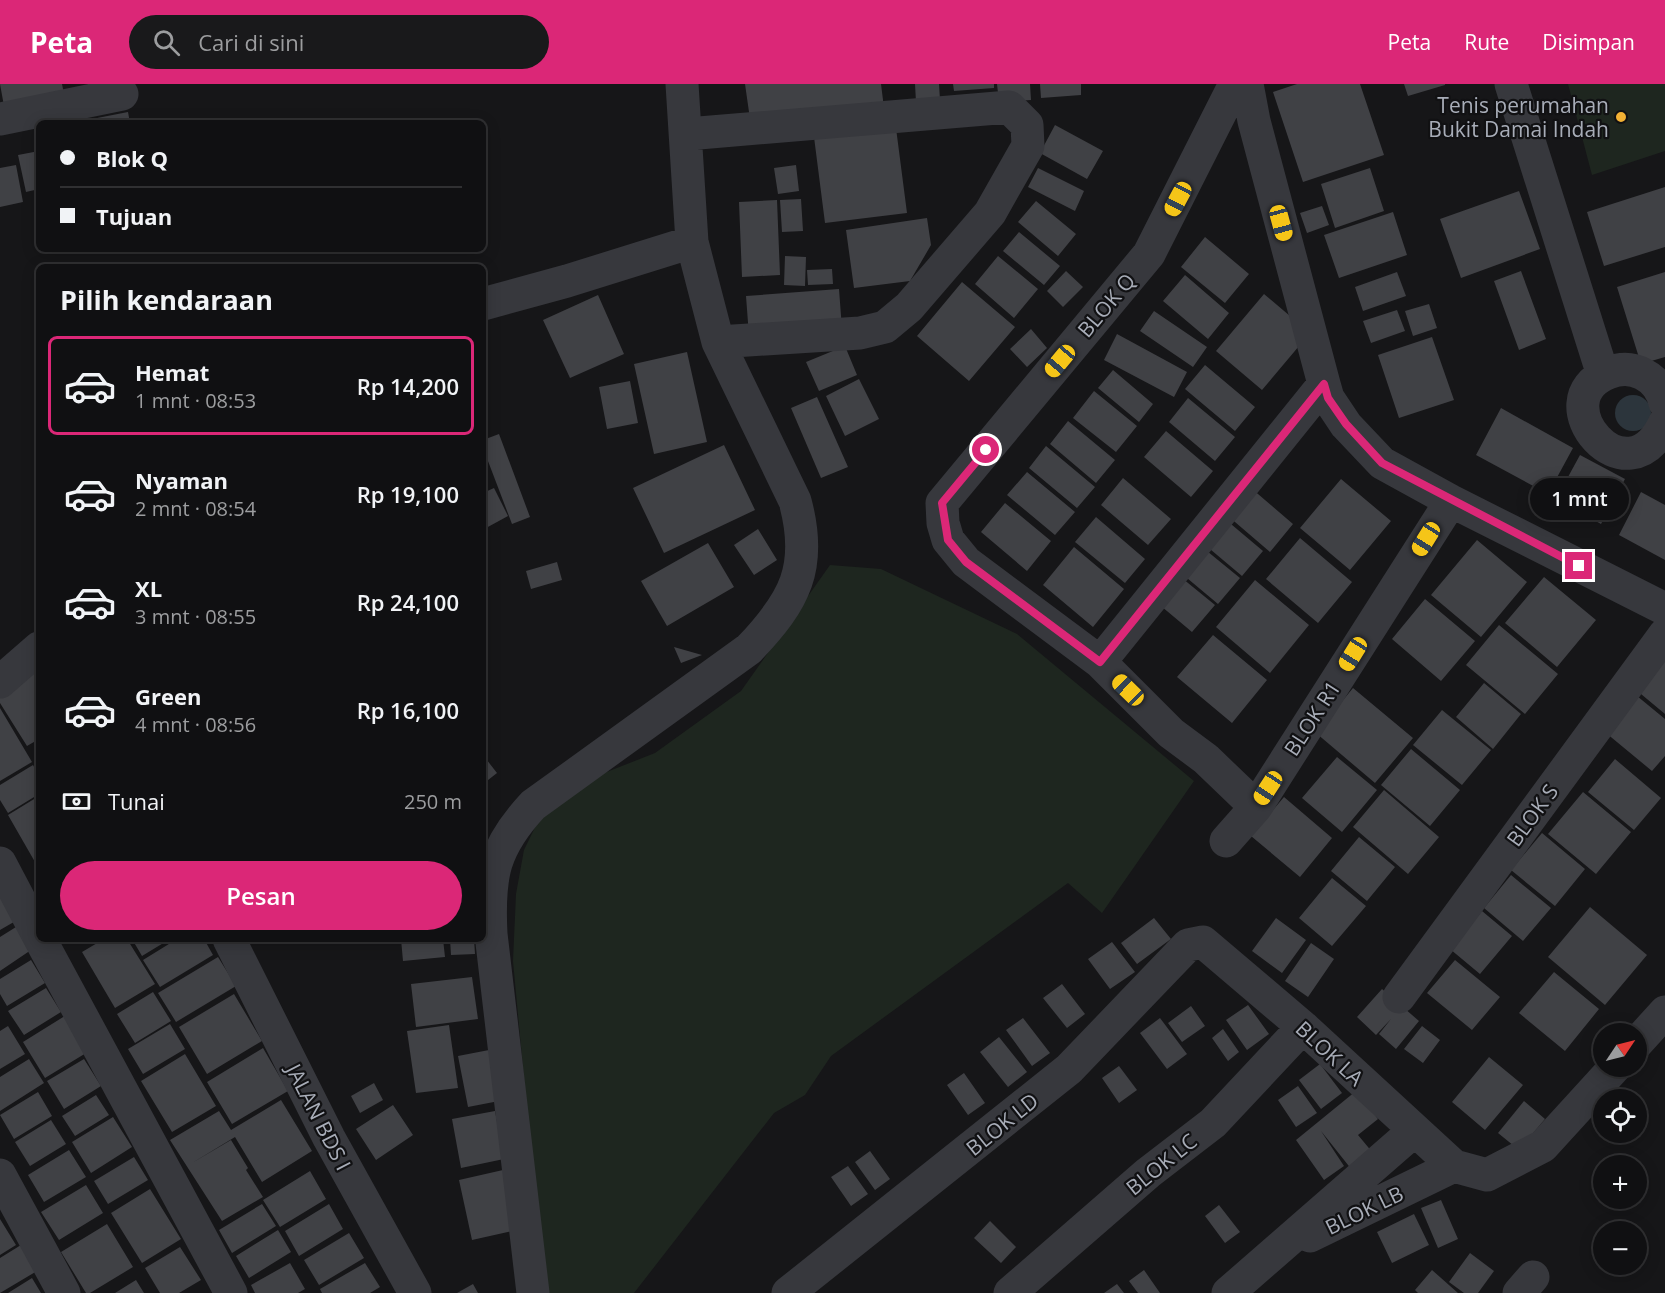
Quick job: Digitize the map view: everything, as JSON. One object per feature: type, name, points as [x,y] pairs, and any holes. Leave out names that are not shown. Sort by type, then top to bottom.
[{"type":"street","points":[[533,1293],[491,934],[489,898],[496,857],[512,828],[533,805],[749,649],[771,626],[787,601],[804,557],[802,526],[795,501],[718,342],[692,242],[687,134],[682,84]]},
{"type":"street","name":"BLOK Q","points":[[1100,662],[966,562],[948,540],[942,503],[1149,254],[1235,84]]},
{"type":"street","points":[[1247,84],[1254,121],[1328,398],[1346,424],[1382,463],[1451,501],[1665,609]]},
{"type":"street","points":[[1511,84],[1603,375]]},
{"type":"street","points":[[0,119],[123,94]]},
{"type":"street","points":[[687,134],[1009,107],[1027,125],[1028,146],[990,213],[909,307],[885,327],[860,333],[718,342]]},
{"type":"street","points":[[486,303],[692,242]]},
{"type":"street","points":[[1662,388],[1630,369],[1616,370],[1603,375],[1592,384],[1583,409],[1587,428],[1599,444],[1611,450],[1651,459],[1650,445],[1659,435],[1665,422]]},
{"type":"street","points":[[1256,807],[1206,759],[1171,733],[1100,662],[1324,384]]},
{"type":"street","name":"BLOK R1","points":[[1226,841],[1256,807],[1451,501]]},
{"type":"street","name":"BLOK S","points":[[1400,997],[1665,634]]},
{"type":"street","points":[[0,681],[36,651]]},
{"type":"street","points":[[0,863],[36,930]]},
{"type":"street","points":[[42,942],[231,1293]]},
{"type":"street","name":"JALAN BDS I","points":[[231,942],[329,1138],[415,1293]]},
{"type":"street","name":"BLOK LA","points":[[1203,942],[1303,1027],[1454,1166]]},
{"type":"street","name":"BLOK LD","points":[[788,1293],[1069,1069],[1188,945],[1203,942]]},
{"type":"street","points":[[1647,1032],[1665,1012]]},
{"type":"street","name":"BLOK LC","points":[[1010,1293],[1148,1173],[1213,1123],[1303,1027]]},
{"type":"street","points":[[1454,1166],[1486,1175],[1543,1146],[1606,1077]]},
{"type":"street","name":"BLOK LB","points":[[1228,1293],[1414,1130]]},
{"type":"street","name":"BLOK LB","points":[[1274,1254],[1454,1166]]},
{"type":"street","points":[[0,1175],[64,1293]]},
{"type":"shaded area","name":"Tenis perumahan Bukit Damai Indah","points":[[1568,84],[1665,84],[1665,151],[1592,175]]},
{"type":"shaded area","points":[[1633,395],[1646,400],[1651,413],[1646,426],[1633,431],[1620,426],[1615,413],[1620,400]]},
{"type":"shaded area","points":[[830,565],[881,569],[1017,634],[1194,781],[1102,913],[1068,883],[831,1056],[805,1095],[774,1113],[634,1293],[544,1293],[513,961],[516,894],[524,850],[543,811],[594,777],[655,753],[741,691]]},
{"type":"building","points":[[0,84],[62,84],[64,94],[4,106]]},
{"type":"building","points":[[745,84],[881,84],[884,108],[751,126]]},
{"type":"building","points":[[915,84],[939,84],[940,100],[916,102]]},
{"type":"building","points":[[953,84],[994,84],[994,88],[954,91]]},
{"type":"building","points":[[997,84],[1030,84],[1031,100],[999,102]]},
{"type":"building","points":[[1040,84],[1081,84],[1081,95],[1041,98]]},
{"type":"building","points":[[1297,84],[1360,84],[1384,155],[1303,182],[1273,92]]},
{"type":"building","points":[[1404,84],[1445,84],[1445,85],[1408,96]]},
{"type":"building","points":[[128,112],[129,120],[92,120]]},
{"type":"building","points":[[1055,125],[1103,151],[1087,179],[1040,153]]},
{"type":"building","points":[[896,128],[907,213],[825,223],[814,137]]},
{"type":"building","points":[[36,152],[36,190],[26,192],[18,155]]},
{"type":"building","points":[[16,165],[23,202],[0,207],[0,168]]},
{"type":"building","points":[[796,165],[799,191],[778,194],[774,168]]},
{"type":"building","points":[[1038,168],[1084,191],[1075,211],[1028,187]]},
{"type":"building","points":[[1370,168],[1384,211],[1335,228],[1321,184]]},
{"type":"building","points":[[1665,187],[1665,247],[1604,266],[1587,212]]},
{"type":"building","points":[[1519,191],[1540,249],[1461,278],[1440,219]]},
{"type":"building","points":[[801,199],[803,231],[782,232],[780,200]]},
{"type":"building","points":[[777,200],[780,275],[742,277],[739,202]]},
{"type":"building","points":[[1036,201],[1076,234],[1058,256],[1018,222]]},
{"type":"building","points":[[1322,206],[1329,225],[1307,233],[1300,213]]},
{"type":"building","points":[[1393,212],[1407,255],[1339,278],[1324,235]]},
{"type":"building","points":[[927,218],[931,245],[910,281],[854,288],[846,230]]},
{"type":"building","points":[[1019,232],[1060,266],[1044,285],[1003,251]]},
{"type":"building","points":[[1205,237],[1249,274],[1225,303],[1181,267]]},
{"type":"building","points":[[785,256],[806,257],[805,286],[784,285]]},
{"type":"building","points":[[998,256],[1038,289],[1014,318],[975,284]]},
{"type":"building","points":[[832,269],[833,284],[808,285],[807,270]]},
{"type":"building","points":[[1066,271],[1083,287],[1063,307],[1047,291]]},
{"type":"building","points":[[1521,271],[1546,339],[1519,350],[1494,281]]},
{"type":"building","points":[[1397,272],[1406,296],[1363,311],[1355,287]]},
{"type":"building","points":[[1665,272],[1665,357],[1641,364],[1617,287]]},
{"type":"building","points":[[1185,275],[1229,313],[1208,339],[1163,301]]},
{"type":"building","points":[[962,282],[1015,327],[969,381],[917,336]]},
{"type":"building","points":[[839,289],[842,329],[749,336],[746,296]]},
{"type":"building","points":[[1264,294],[1310,333],[1262,390],[1216,351]]},
{"type":"building","points":[[598,295],[624,354],[570,378],[543,320]]},
{"type":"building","points":[[1429,304],[1437,328],[1413,336],[1405,311]]},
{"type":"building","points":[[1397,310],[1405,331],[1371,343],[1363,321]]},
{"type":"building","points":[[1154,311],[1207,347],[1193,367],[1140,331]]},
{"type":"building","points":[[1031,329],[1047,348],[1027,367],[1010,349]]},
{"type":"building","points":[[1117,334],[1187,372],[1174,397],[1104,360]]},
{"type":"building","points":[[1432,337],[1454,400],[1399,418],[1378,355]]},
{"type":"building","points":[[845,346],[857,375],[819,391],[806,362]]},
{"type":"building","points":[[687,352],[707,442],[654,454],[634,364]]},
{"type":"building","points":[[1205,365],[1255,407],[1235,431],[1185,389]]},
{"type":"building","points":[[1113,370],[1153,404],[1139,422],[1098,388]]},
{"type":"building","points":[[859,379],[879,419],[845,436],[826,396]]},
{"type":"building","points":[[630,381],[638,423],[607,429],[599,387]]},
{"type":"building","points":[[1094,391],[1137,426],[1116,452],[1073,418]]},
{"type":"building","points":[[817,397],[848,467],[821,478],[791,408]]},
{"type":"building","points":[[1188,398],[1235,437],[1215,461],[1169,422]]},
{"type":"building","points":[[1501,408],[1573,448],[1548,494],[1476,455]]},
{"type":"building","points":[[1068,421],[1115,460],[1096,483],[1050,444]]},
{"type":"building","points":[[1166,431],[1213,471],[1191,497],[1144,457]]},
{"type":"building","points":[[499,434],[530,517],[512,524],[486,456],[486,439]]},
{"type":"building","points":[[724,445],[755,510],[664,553],[633,488]]},
{"type":"building","points":[[1046,446],[1095,487],[1077,508],[1029,468]]},
{"type":"building","points":[[1580,455],[1625,479],[1601,524],[1556,499]]},
{"type":"building","points":[[1027,472],[1075,512],[1055,535],[1007,495]]},
{"type":"building","points":[[1123,478],[1171,519],[1148,545],[1101,505]]},
{"type":"building","points":[[1341,479],[1391,521],[1350,570],[1300,528]]},
{"type":"building","points":[[494,488],[508,516],[486,528],[486,492]]},
{"type":"building","points":[[1251,488],[1293,524],[1270,552],[1228,516]]},
{"type":"building","points":[[1641,492],[1665,505],[1665,560],[1619,535]]},
{"type":"building","points":[[1005,503],[1051,541],[1027,571],[981,532]]},
{"type":"building","points":[[1096,517],[1145,559],[1125,583],[1075,542]]},
{"type":"building","points":[[1225,519],[1263,551],[1242,576],[1204,544]]},
{"type":"building","points":[[758,529],[777,560],[754,575],[734,545]]},
{"type":"building","points":[[1300,538],[1352,582],[1318,623],[1266,579]]},
{"type":"building","points":[[1477,540],[1527,582],[1481,637],[1431,595]]},
{"type":"building","points":[[708,543],[734,587],[667,626],[641,581]]},
{"type":"building","points":[[1074,547],[1124,589],[1093,627],[1043,585]]},
{"type":"building","points":[[1202,547],[1240,578],[1218,604],[1181,573]]},
{"type":"building","points":[[557,562],[562,580],[531,589],[526,571]]},
{"type":"building","points":[[1177,574],[1215,605],[1192,632],[1155,601]]},
{"type":"building","points":[[1544,577],[1596,620],[1557,667],[1505,623]]},
{"type":"building","points":[[1255,580],[1309,625],[1270,673],[1216,627]]},
{"type":"building","points":[[1425,599],[1475,641],[1441,681],[1392,639]]},
{"type":"building","points":[[1499,625],[1558,674],[1525,714],[1466,665]]},
{"type":"building","points":[[1213,635],[1267,680],[1232,723],[1177,677]]},
{"type":"building","points":[[1665,645],[1665,714],[1629,684]]},
{"type":"building","points":[[674,647],[702,655],[681,663]]},
{"type":"building","points":[[36,666],[36,741],[27,746],[0,703],[0,688]]},
{"type":"building","points":[[1484,683],[1521,714],[1493,749],[1456,717]]},
{"type":"building","points":[[1353,688],[1413,738],[1375,783],[1316,733]]},
{"type":"building","points":[[1631,691],[1665,719],[1665,756],[1652,771],[1600,728]]},
{"type":"building","points":[[0,708],[32,762],[0,781]]},
{"type":"building","points":[[1442,710],[1491,750],[1462,785],[1413,745]]},
{"type":"building","points":[[1411,749],[1460,790],[1430,826],[1381,785]]},
{"type":"building","points":[[1337,757],[1377,790],[1342,832],[1302,798]]},
{"type":"building","points":[[486,759],[497,773],[486,782]]},
{"type":"building","points":[[1615,759],[1661,798],[1634,830],[1588,792]]},
{"type":"building","points":[[33,765],[36,770],[36,796],[8,813],[0,800],[0,785]]},
{"type":"building","points":[[1384,790],[1439,837],[1408,874],[1353,827]]},
{"type":"building","points":[[1583,792],[1631,832],[1596,874],[1548,834]]},
{"type":"building","points":[[1284,797],[1332,838],[1300,877],[1251,836]]},
{"type":"building","points":[[36,798],[36,864],[8,815]]},
{"type":"building","points":[[1542,833],[1585,869],[1555,906],[1511,870]]},
{"type":"building","points":[[1359,837],[1395,867],[1367,901],[1331,871]]},
{"type":"building","points":[[1511,875],[1551,908],[1523,941],[1484,908]]},
{"type":"building","points":[[1332,878],[1366,906],[1332,946],[1299,918]]},
{"type":"building","points":[[0,889],[19,919],[0,930]]},
{"type":"building","points":[[1590,907],[1647,955],[1605,1005],[1548,957]]},
{"type":"building","points":[[1482,911],[1512,936],[1480,974],[1450,949]]},
{"type":"building","points":[[1154,918],[1171,939],[1137,964],[1121,943]]},
{"type":"building","points":[[1276,918],[1306,940],[1282,973],[1252,951]]},
{"type":"building","points":[[16,927],[31,950],[0,971],[0,937]]},
{"type":"building","points":[[99,942],[129,942],[155,984],[115,1008],[82,952]]},
{"type":"building","points":[[134,942],[165,942],[142,956]]},
{"type":"building","points":[[172,942],[206,942],[213,955],[160,987],[143,960]]},
{"type":"building","points":[[401,942],[443,942],[445,957],[403,961]]},
{"type":"building","points":[[450,942],[474,942],[475,954],[451,955]]},
{"type":"building","points":[[1112,942],[1135,972],[1110,989],[1088,959]]},
{"type":"building","points":[[1311,943],[1334,959],[1308,997],[1285,981]]},
{"type":"building","points":[[218,957],[236,986],[176,1022],[158,993]]},
{"type":"building","points":[[31,960],[45,983],[7,1006],[0,994],[0,979]]},
{"type":"building","points":[[1455,960],[1500,997],[1472,1030],[1427,993]]},
{"type":"building","points":[[1554,972],[1599,1009],[1565,1051],[1519,1013]]},
{"type":"building","points":[[472,977],[478,1019],[416,1027],[411,984]]},
{"type":"building","points":[[1062,984],[1085,1014],[1067,1028],[1043,998]]},
{"type":"building","points":[[46,988],[61,1012],[24,1035],[8,1011]]},
{"type":"building","points":[[1382,989],[1419,1021],[1396,1049],[1379,1034],[1391,1019],[1376,1035],[1357,1017]]},
{"type":"building","points":[[153,992],[171,1021],[135,1043],[117,1014]]},
{"type":"building","points":[[234,994],[262,1041],[207,1074],[179,1027]]},
{"type":"building","points":[[1248,1005],[1269,1034],[1247,1050],[1226,1020]]},
{"type":"building","points":[[1191,1006],[1205,1026],[1182,1042],[1168,1023]]},
{"type":"building","points":[[68,1014],[91,1050],[45,1078],[23,1042]]},
{"type":"building","points":[[1023,1018],[1050,1053],[1032,1066],[1006,1030]]},
{"type":"building","points":[[1160,1018],[1187,1054],[1167,1069],[1140,1033]]},
{"type":"building","points":[[170,1024],[185,1049],[143,1074],[128,1049]]},
{"type":"building","points":[[449,1025],[458,1088],[416,1093],[407,1031]]},
{"type":"building","points":[[8,1026],[25,1054],[0,1069],[0,1031]]},
{"type":"building","points":[[1422,1026],[1440,1040],[1423,1063],[1404,1049]]},
{"type":"building","points":[[1223,1029],[1239,1052],[1228,1061],[1212,1038]]},
{"type":"building","points":[[999,1037],[1027,1072],[1008,1087],[980,1052]]},
{"type":"building","points":[[263,1048],[288,1091],[232,1124],[207,1082]]},
{"type":"building","points":[[489,1050],[499,1101],[468,1107],[458,1056]]},
{"type":"building","points":[[185,1054],[216,1106],[172,1132],[141,1081]]},
{"type":"building","points":[[1489,1057],[1523,1085],[1485,1130],[1452,1102]]},
{"type":"building","points":[[29,1059],[44,1083],[0,1111],[0,1077]]},
{"type":"building","points":[[84,1059],[101,1086],[64,1109],[47,1081]]},
{"type":"building","points":[[1320,1064],[1342,1093],[1321,1109],[1299,1080]]},
{"type":"building","points":[[1119,1066],[1137,1090],[1119,1103],[1102,1078]]},
{"type":"building","points":[[964,1073],[985,1103],[968,1115],[947,1085]]},
{"type":"building","points":[[374,1083],[383,1100],[360,1113],[351,1096]]},
{"type":"building","points":[[1298,1086],[1317,1113],[1296,1127],[1278,1100]]},
{"type":"building","points":[[1356,1091],[1378,1119],[1358,1135],[1373,1153],[1352,1170],[1321,1131],[1344,1166],[1324,1180],[1296,1140]]},
{"type":"building","points":[[38,1092],[52,1116],[14,1139],[0,1115]]},
{"type":"building","points":[[96,1095],[109,1115],[75,1136],[62,1116]]},
{"type":"building","points":[[281,1100],[312,1151],[262,1182],[235,1137],[192,1163],[231,1140],[263,1197],[222,1221],[170,1140],[219,1111],[231,1130]]},
{"type":"building","points":[[1524,1101],[1545,1119],[1519,1150],[1498,1133]]},
{"type":"building","points":[[393,1105],[413,1135],[376,1160],[356,1129]]},
{"type":"building","points":[[495,1111],[504,1159],[461,1168],[452,1119]]},
{"type":"building","points":[[113,1117],[132,1147],[91,1173],[72,1142]]},
{"type":"building","points":[[51,1120],[66,1144],[30,1166],[15,1142]]},
{"type":"building","points":[[69,1150],[86,1177],[44,1202],[28,1175]]},
{"type":"building","points":[[870,1151],[890,1179],[875,1190],[855,1162]]},
{"type":"building","points":[[134,1157],[148,1180],[108,1204],[94,1181]]},
{"type":"building","points":[[848,1166],[868,1194],[851,1206],[831,1177]]},
{"type":"building","points":[[503,1170],[517,1230],[472,1240],[459,1180]]},
{"type":"building","points":[[310,1171],[326,1199],[280,1227],[263,1200]]},
{"type":"building","points":[[86,1185],[103,1213],[59,1240],[41,1212]]},
{"type":"building","points":[[150,1189],[181,1239],[142,1263],[111,1213]]},
{"type":"building","points":[[1441,1200],[1458,1239],[1438,1248],[1421,1208]]},
{"type":"building","points":[[262,1204],[276,1226],[232,1253],[219,1230]]},
{"type":"building","points":[[329,1204],[343,1229],[299,1256],[285,1231]]},
{"type":"building","points":[[1219,1205],[1240,1232],[1225,1243],[1205,1216]]},
{"type":"building","points":[[1414,1214],[1429,1245],[1392,1263],[1377,1232]]},
{"type":"building","points":[[0,1219],[16,1245],[0,1255]]},
{"type":"building","points":[[990,1221],[1016,1247],[1001,1263],[974,1238]]},
{"type":"building","points":[[107,1224],[133,1267],[90,1293],[86,1293],[61,1252]]},
{"type":"building","points":[[278,1230],[291,1252],[249,1278],[236,1256]]},
{"type":"building","points":[[349,1233],[364,1258],[319,1285],[304,1260]]},
{"type":"building","points":[[21,1245],[37,1271],[0,1293],[0,1258]]},
{"type":"building","points":[[180,1247],[201,1280],[179,1293],[160,1293],[145,1268]]},
{"type":"building","points":[[1470,1253],[1494,1271],[1478,1293],[1464,1293],[1449,1282]]},
{"type":"building","points":[[290,1263],[305,1289],[298,1293],[255,1293],[251,1285]]},
{"type":"building","points":[[365,1263],[380,1287],[370,1293],[322,1293],[320,1289]]},
{"type":"building","points":[[1144,1270],[1160,1293],[1138,1293],[1129,1281]]},
{"type":"building","points":[[1432,1270],[1458,1293],[1418,1293],[1415,1290]]},
{"type":"building","points":[[32,1278],[41,1293],[8,1293]]},
{"type":"building","points":[[136,1280],[144,1293],[115,1293]]},
{"type":"building","points":[[473,1284],[478,1293],[457,1293]]},
{"type":"building","points":[[1117,1284],[1124,1293],[1104,1293]]},
{"type":"place","name":"Tenis perumahan Bukit Damai Indah","points":[[1621,117]]},
{"type":"route","points":[[986,450],[942,503],[943,523],[948,540],[966,562],[1100,662],[1324,384],[1328,398],[1346,424],[1382,463],[1579,566]]}]
